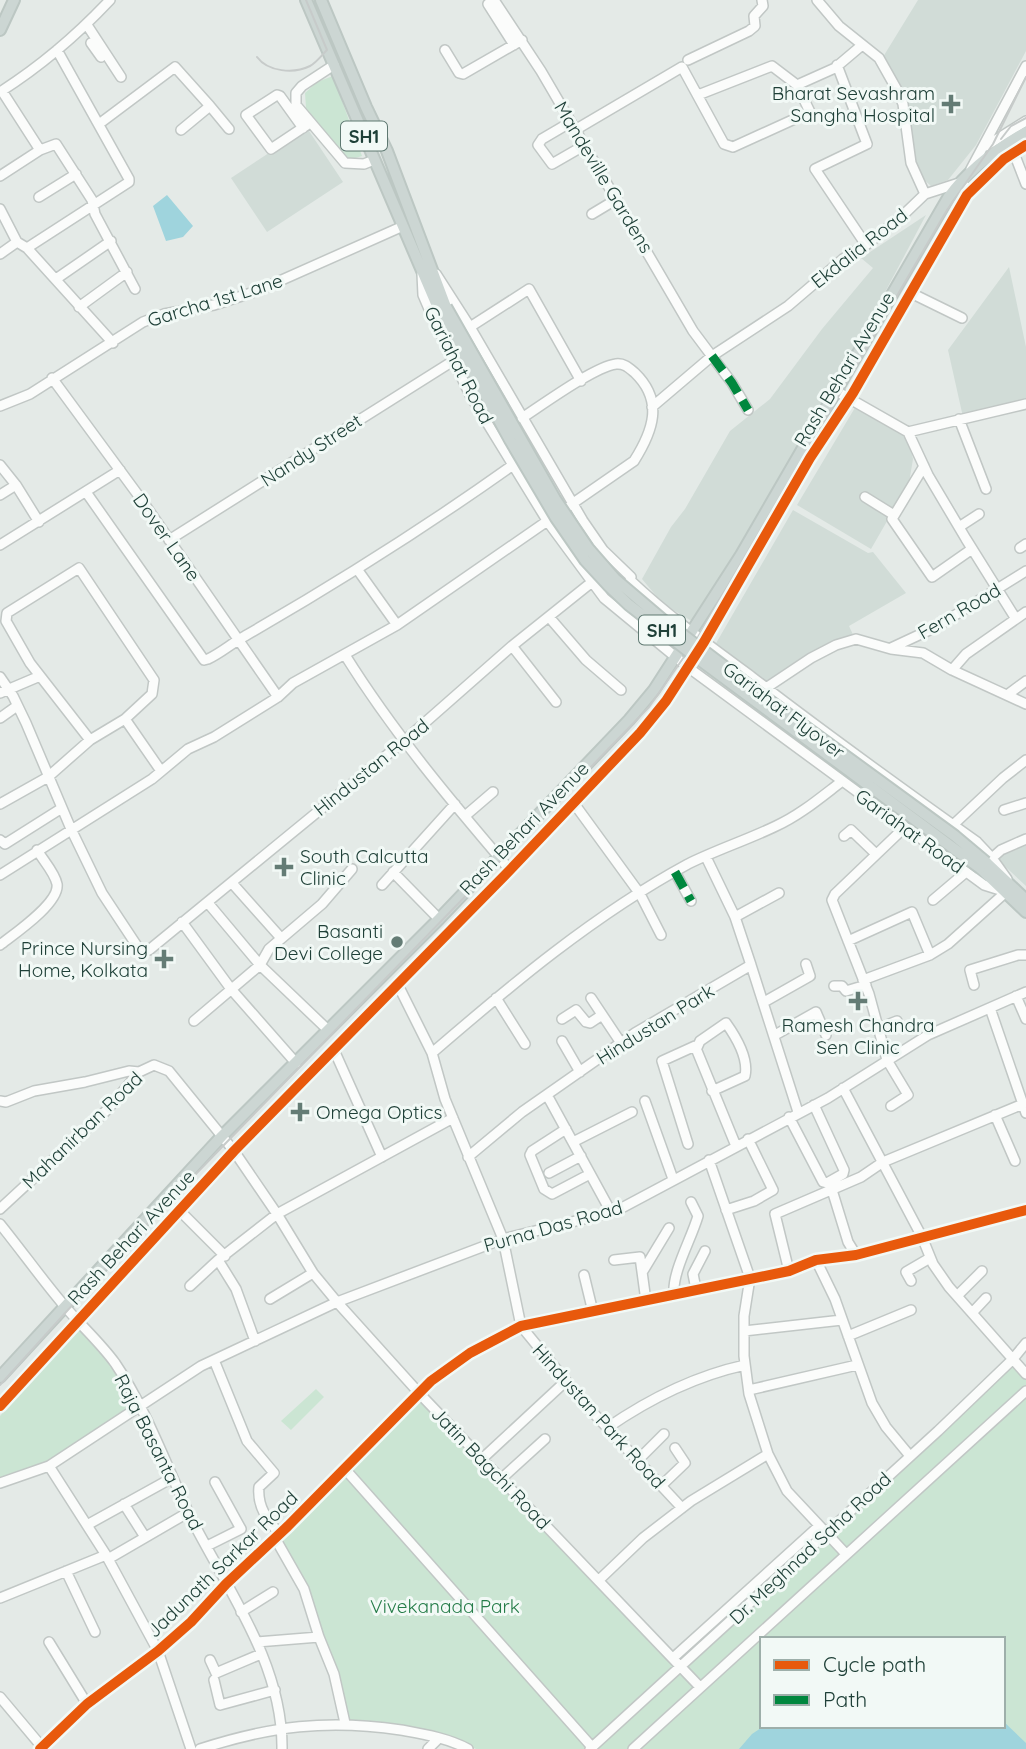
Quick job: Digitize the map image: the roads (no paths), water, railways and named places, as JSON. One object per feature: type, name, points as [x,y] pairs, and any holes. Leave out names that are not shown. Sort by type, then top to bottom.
[{"type":"main road","points":[[0,30],[14,0]]},
{"type":"main road","name":"Gariahat Road","points":[[306,0],[401,227],[425,267]]},
{"type":"main road","name":"SH1","points":[[321,0],[387,151],[415,226],[425,267]]},
{"type":"main road","points":[[1017,150],[1025,137]]},
{"type":"main road","name":"Rash Behari Avenue","points":[[2,1370],[222,1136],[439,919],[629,720],[654,690],[741,555],[959,183],[968,174],[1017,150]]},
{"type":"main road","name":"Rash Behari Avenue","points":[[0,1406],[234,1151],[510,870],[640,733],[689,668],[810,458],[850,399],[969,192],[1017,150]]},
{"type":"main road","name":"Gariahat Flyover","points":[[425,267],[442,307],[510,440],[556,518],[585,560],[609,586],[696,657],[986,862],[1009,889]]},
{"type":"main road","name":"Gariahat Road","points":[[1009,889],[1026,900]]},
{"type":"main road","name":"Gariahat Road","points":[[1009,889],[1026,912]]},
{"type":"street","points":[[40,150],[1,91],[36,68],[85,27],[110,0]]},
{"type":"street","name":"Mandeville Gardens","points":[[494,0],[518,43],[585,145],[693,331],[732,383],[748,410]]},
{"type":"street","points":[[688,60],[749,31],[754,26],[754,16],[763,6],[762,0]]},
{"type":"street","points":[[817,0],[839,26],[879,58],[897,90],[903,104],[911,163],[925,194]]},
{"type":"street","points":[[85,27],[101,57]]},
{"type":"street","points":[[85,27],[121,77]]},
{"type":"street","points":[[445,50],[459,73],[463,74],[518,43]]},
{"type":"street","points":[[797,85],[837,65],[861,46]]},
{"type":"street","points":[[27,248],[125,186],[130,179],[57,50]]},
{"type":"street","points":[[307,126],[296,105],[296,93],[334,65]]},
{"type":"street","points":[[837,65],[867,144],[815,169],[866,245]]},
{"type":"street","points":[[585,145],[552,164],[538,145],[540,141],[682,67],[724,144],[733,147],[810,112],[797,85],[772,66],[698,95]]},
{"type":"street","name":"Rash Behari Avenue","points":[[968,174],[1026,66]]},
{"type":"street","points":[[99,124],[174,67],[229,129]]},
{"type":"street","points":[[307,126],[271,149],[246,115],[276,95],[280,96],[345,163],[364,164],[374,160]]},
{"type":"street","points":[[181,130],[210,106]]},
{"type":"street","points":[[982,149],[1026,121]]},
{"type":"street","points":[[0,176],[40,150],[56,144],[93,204],[95,214],[135,289]]},
{"type":"street","points":[[1017,150],[1026,184]]},
{"type":"street","points":[[39,197],[76,174]]},
{"type":"street","points":[[959,183],[969,192]]},
{"type":"street","name":"Ekdalia Road","points":[[653,407],[712,356],[788,306],[843,259],[866,245],[925,194],[959,183]]},
{"type":"street","points":[[592,214],[617,199]]},
{"type":"street","points":[[0,209],[17,242],[27,248],[113,343]]},
{"type":"street","name":"Garcha 1st Lane","points":[[0,407],[30,394],[143,322],[164,314],[214,305],[257,290],[401,227]]},
{"type":"street","points":[[56,279],[111,241]]},
{"type":"street","points":[[0,254],[17,242]]},
{"type":"street","name":"Gariahat Road","points":[[425,267],[470,327],[572,504],[603,550],[631,577],[630,580],[655,604],[839,744],[977,842],[986,862]]},
{"type":"street","name":"Gariahat Road","points":[[425,267],[424,295],[470,395],[548,522],[604,598],[689,668],[984,885],[1009,889]]},
{"type":"street","points":[[79,307],[127,272]]},
{"type":"street","points":[[470,327],[530,289],[581,381]]},
{"type":"street","points":[[911,293],[962,318]]},
{"type":"street","name":"Nandy Street","points":[[169,540],[453,361]]},
{"type":"street","points":[[0,875],[152,779],[188,749],[214,737],[278,697],[293,683],[397,625],[634,461],[648,438],[653,407],[651,393],[646,385],[625,365],[617,363],[581,381],[522,418]]},
{"type":"street","name":"Dover Lane","points":[[52,378],[120,470],[278,697]]},
{"type":"street","points":[[836,391],[908,432],[923,466],[1016,619]]},
{"type":"street","points":[[908,432],[1026,404]]},
{"type":"street","points":[[959,419],[986,489]]},
{"type":"street","points":[[86,492],[204,660],[431,523],[513,465]]},
{"type":"street","points":[[0,466],[16,485],[39,522]]},
{"type":"street","points":[[923,466],[892,519],[932,577],[972,550]]},
{"type":"street","points":[[0,545],[120,470]]},
{"type":"street","points":[[0,495],[16,485]]},
{"type":"street","points":[[865,497],[894,514]]},
{"type":"street","points":[[959,527],[979,514]]},
{"type":"street","points":[[0,804],[48,777],[90,740],[125,719],[152,694],[154,680],[79,568],[21,603],[5,616],[20,646],[40,676],[90,740]]},
{"type":"street","points":[[357,569],[397,625]]},
{"type":"street","name":"Fern Road","points":[[891,649],[936,627],[1026,571]]},
{"type":"street","name":"Hindustan Road","points":[[71,829],[107,902],[146,953],[592,582]]},
{"type":"street","points":[[952,670],[966,654],[1026,612]]},
{"type":"street","points":[[549,617],[586,660],[621,690]]},
{"type":"street","name":"Fern Road","points":[[766,688],[811,658],[836,645],[856,639],[891,649],[923,653],[952,670],[1026,704]]},
{"type":"street","points":[[512,646],[556,702]]},
{"type":"street","points":[[345,655],[404,741],[510,870]]},
{"type":"street","points":[[4,691],[40,676]]},
{"type":"street","points":[[0,677],[4,691],[17,706],[71,829]]},
{"type":"street","points":[[1007,695],[1026,681]]},
{"type":"street","points":[[0,718],[17,706]]},
{"type":"street","points":[[125,719],[161,771]]},
{"type":"street","points":[[953,825],[1026,760]]},
{"type":"street","points":[[432,1053],[555,950],[675,872],[779,825],[806,810],[841,782]]},
{"type":"street","points":[[465,816],[493,792]]},
{"type":"street","points":[[573,802],[640,894],[661,936]]},
{"type":"street","points":[[1003,810],[1026,803]]},
{"type":"street","points":[[382,885],[455,804]]},
{"type":"street","points":[[0,840],[5,844],[62,808]]},
{"type":"street","points":[[891,1106],[908,1095],[887,1060],[864,982],[832,900],[835,894],[905,827]]},
{"type":"street","points":[[844,836],[851,830],[876,854]]},
{"type":"street","points":[[986,862],[1001,850],[1026,839]]},
{"type":"street","points":[[0,945],[50,903],[56,894],[57,884],[37,850]]},
{"type":"street","points":[[706,857],[735,917],[799,1112]]},
{"type":"street","points":[[194,1021],[260,965],[269,949],[322,904],[352,869]]},
{"type":"street","points":[[393,872],[439,919]]},
{"type":"street","points":[[675,872],[691,901]]},
{"type":"street","points":[[933,900],[966,872]]},
{"type":"street","points":[[232,883],[281,938]]},
{"type":"street","points":[[834,986],[842,986],[846,991],[930,955],[948,944],[1009,889]]},
{"type":"street","points":[[735,917],[779,893]]},
{"type":"street","points":[[208,903],[260,965],[328,1030]]},
{"type":"street","points":[[848,941],[912,912],[930,955]]},
{"type":"street","points":[[182,922],[231,989],[296,1063]]},
{"type":"street","points":[[974,985],[970,970],[1018,955],[1026,956]]},
{"type":"street","points":[[764,1002],[810,976],[806,964]]},
{"type":"street","name":"Hindustan Park","points":[[468,1157],[522,1112],[621,1043],[751,965]]},
{"type":"street","points":[[397,983],[432,1053],[445,1099],[503,1239]]},
{"type":"street","name":"Purna Das Road","points":[[0,1483],[49,1466],[96,1437],[138,1406],[214,1360],[337,1302],[503,1239],[611,1212],[814,1105],[929,1035],[1026,992]]},
{"type":"street","points":[[1016,996],[1026,1019]]},
{"type":"street","points":[[496,998],[525,1044]]},
{"type":"street","points":[[591,998],[621,1043]]},
{"type":"street","points":[[789,1271],[775,1213],[861,1177],[883,1162],[995,1115],[1024,1108],[990,1008]]},
{"type":"street","points":[[562,1019],[576,1010],[590,1023],[602,1015]]},
{"type":"street","points":[[775,1035],[816,1012],[826,1035]]},
{"type":"street","points":[[877,1029],[897,1021]]},
{"type":"street","points":[[696,1050],[700,1041],[726,1023],[736,1037],[747,1067],[745,1076],[712,1091]]},
{"type":"street","points":[[562,1041],[580,1072]]},
{"type":"street","points":[[688,1144],[662,1061],[695,1045],[736,1146]]},
{"type":"street","points":[[334,1051],[382,1157]]},
{"type":"street","name":"Mahanirban Road","points":[[0,1209],[108,1109],[139,1072],[154,1065],[170,1071],[222,1136]]},
{"type":"street","points":[[0,1101],[6,1102],[34,1091],[129,1071],[139,1072]]},
{"type":"street","points":[[843,1088],[922,1237],[930,1258],[957,1296],[1026,1374]]},
{"type":"street","points":[[547,1095],[611,1212]]},
{"type":"street","points":[[645,1101],[673,1180]]},
{"type":"street","points":[[789,1117],[823,1182],[827,1183],[844,1174],[844,1170],[814,1105]]},
{"type":"street","points":[[573,1142],[632,1112]]},
{"type":"street","points":[[995,1115],[1014,1161]]},
{"type":"street","points":[[190,1286],[277,1214],[453,1118]]},
{"type":"street","points":[[566,1129],[532,1151],[530,1159],[544,1189],[552,1194],[590,1174]]},
{"type":"street","name":"Jatin Bagchi Road","points":[[222,1136],[277,1214],[313,1273],[337,1302],[419,1393],[700,1687]]},
{"type":"street","points":[[726,1210],[754,1201],[773,1190],[748,1139]]},
{"type":"street","points":[[549,1173],[581,1156]]},
{"type":"street","points":[[709,1160],[750,1278],[744,1331],[745,1365],[748,1390],[768,1454],[787,1491],[846,1554]]},
{"type":"street","points":[[832,1190],[848,1242],[856,1255]]},
{"type":"street","points":[[674,1294],[673,1280],[691,1241],[698,1216],[691,1202]]},
{"type":"street","name":"Jadunath Sarkar Road","points":[[41,1748],[87,1704],[158,1651],[191,1622],[430,1381],[470,1353],[521,1326],[789,1271],[816,1260],[856,1255],[1026,1210]]},
{"type":"street","points":[[180,1211],[222,1258],[255,1341]]},
{"type":"street","name":"Raja Basanta Road","points":[[0,1224],[64,1306],[115,1363],[257,1642],[275,1690],[282,1728],[282,1749]]},
{"type":"street","points":[[643,1271],[669,1228]]},
{"type":"street","name":"Hindustan Park Road","points":[[503,1239],[521,1326],[607,1428],[682,1508]]},
{"type":"street","points":[[696,1289],[693,1274],[705,1251]]},
{"type":"street","points":[[614,1260],[640,1257],[646,1301]]},
{"type":"street","points":[[911,1281],[906,1272],[930,1258]]},
{"type":"street","points":[[816,1260],[842,1320],[872,1404],[886,1427],[910,1456]]},
{"type":"street","points":[[957,1296],[982,1271]]},
{"type":"street","points":[[270,1299],[313,1273]]},
{"type":"street","points":[[584,1275],[593,1312]]},
{"type":"street","points":[[972,1313],[986,1298]]},
{"type":"street","points":[[848,1336],[911,1310]]},
{"type":"street","points":[[744,1331],[842,1320]]},
{"type":"street","name":"Dr. Meghnad Saha Road","points":[[591,1748],[677,1662],[826,1534],[1012,1360],[1026,1343]]},
{"type":"street","points":[[214,1360],[247,1441],[274,1474],[259,1488],[257,1500],[304,1589],[334,1674],[345,1723]]},
{"type":"street","points":[[607,1428],[632,1410],[697,1379],[745,1365]]},
{"type":"street","points":[[748,1390],[857,1365]]},
{"type":"street","points":[[483,1458],[566,1381]]},
{"type":"street","name":"Dr. Meghnad Saha Road","points":[[633,1749],[1026,1391]]},
{"type":"street","points":[[637,1461],[664,1433]]},
{"type":"street","points":[[502,1478],[545,1439]]},
{"type":"street","points":[[661,1486],[685,1463],[675,1448]]},
{"type":"street","points":[[599,1580],[643,1538],[682,1508],[768,1454]]},
{"type":"street","points":[[49,1466],[107,1557],[158,1651],[191,1749]]},
{"type":"street","points":[[345,1469],[591,1748]]},
{"type":"street","points":[[87,1525],[172,1478]]},
{"type":"street","points":[[207,1546],[241,1529],[215,1482]]},
{"type":"street","points":[[124,1504],[145,1537]]},
{"type":"street","points":[[0,1598],[107,1557],[189,1512]]},
{"type":"street","points":[[677,1662],[819,1526]]},
{"type":"street","points":[[66,1571],[95,1632]]},
{"type":"street","points":[[241,1612],[273,1592]]},
{"type":"street","points":[[257,1642],[319,1636]]},
{"type":"street","points":[[49,1642],[87,1704]]},
{"type":"street","points":[[210,1660],[215,1674],[261,1654]]},
{"type":"street","points":[[214,1680],[220,1705],[275,1690]]},
{"type":"street","points":[[0,1697],[41,1748]]},
{"type":"street","points":[[200,1749],[237,1737],[282,1728],[345,1723],[411,1732],[439,1738],[468,1749]]},
{"type":"street","points":[[428,1749],[439,1738]]},
{"type":"water","points":[[167,195],[193,226],[183,237],[166,241],[153,206]]},
{"type":"water","points":[[1005,1723],[1026,1743],[1026,1749],[739,1749],[761,1728],[1005,1728]]},
{"type":"tram line","points":[[257,57],[274,69],[297,70],[312,65],[327,50],[306,0]]},
{"type":"tram line","points":[[0,1385],[124,1248],[649,707],[698,637],[947,210],[993,144],[1026,77]]},
{"type":"tram line","points":[[1001,139],[1011,126],[1026,118]]},
{"type":"place","name":"Bharat Sevashram Sangha Hospital","points":[[951,104]]},
{"type":"place","name":"South Calcutta Clinic","points":[[284,867]]},
{"type":"place","name":"Basanti Devi College","points":[[397,942]]},
{"type":"place","name":"Prince Nursing Home, Kolkata","points":[[164,959]]},
{"type":"place","name":"Ramesh Chandra Sen Clinic","points":[[858,1001]]},
{"type":"place","name":"Omega Optics","points":[[300,1112]]},
{"type":"park label","name":"Vivekanada Park","points":[[445,1606]]}]
